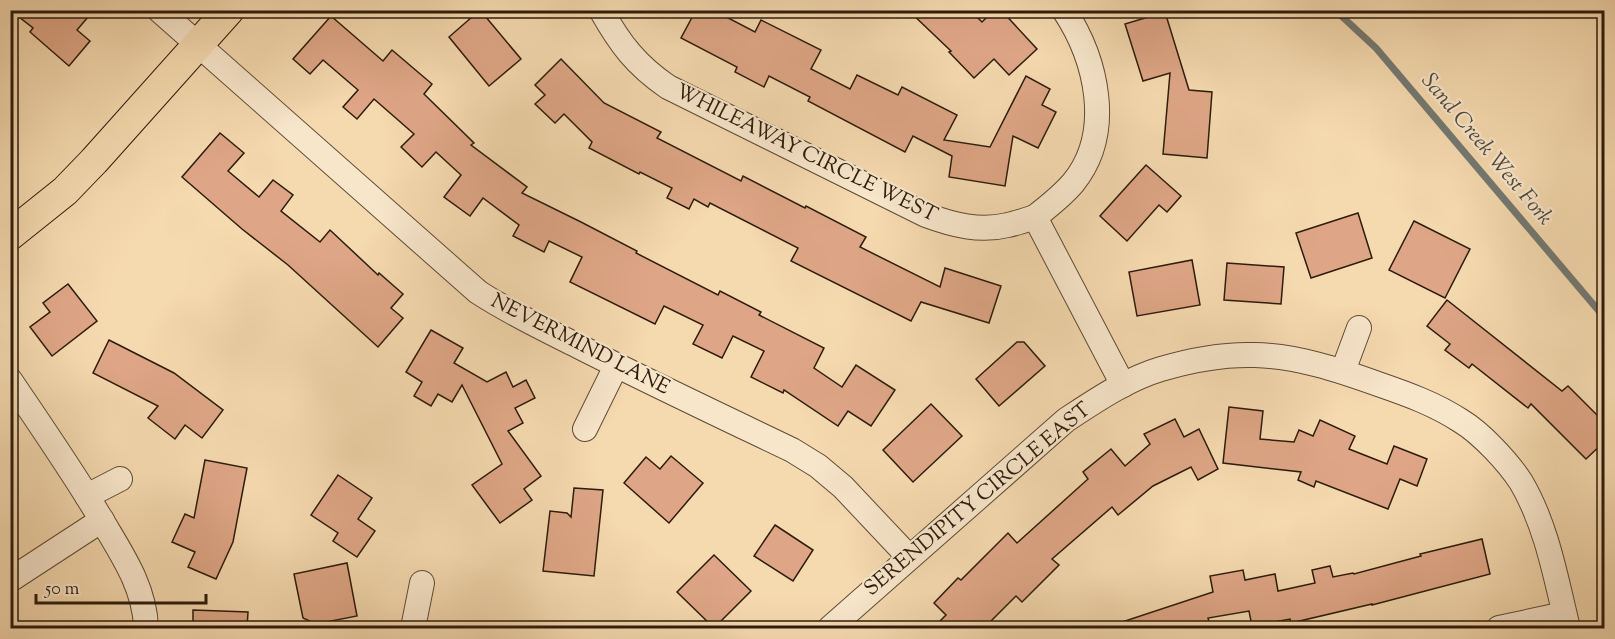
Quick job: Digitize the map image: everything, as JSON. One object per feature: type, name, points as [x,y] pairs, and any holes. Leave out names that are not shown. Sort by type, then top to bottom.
[{"type":"main road","points":[[10,235],[65,191],[229,10]]},
{"type":"street","name":"NEVERMIND LANE","points":[[159,10],[478,292],[498,305],[616,366],[792,450],[818,466],[843,487],[909,557]]},
{"type":"street","name":"WHILEAWAY CIRCLE WEST","points":[[601,10],[615,35],[631,56],[649,74],[668,87],[926,215],[952,224],[979,228],[1008,226],[1035,217]]},
{"type":"street","points":[[1064,10],[1081,40],[1091,66],[1097,94],[1093,142],[1086,162],[1074,182],[1059,198],[1035,217],[1123,385]]},
{"type":"street","points":[[1343,371],[1359,328]]},
{"type":"street","name":"SERENDIPITY CIRCLE EAST","points":[[830,628],[1066,420],[1092,403],[1123,385],[1159,369],[1226,356],[1256,355],[1284,358],[1343,371],[1402,392],[1431,404],[1462,421],[1482,437],[1520,480],[1534,506],[1544,532],[1566,621]]},
{"type":"street","points":[[585,429],[616,366]]},
{"type":"street","points":[[10,380],[121,551],[141,596],[146,628]]},
{"type":"street","points":[[87,496],[120,479]]},
{"type":"street","points":[[10,580],[102,520]]},
{"type":"street","points":[[413,628],[422,583]]},
{"type":"street","points":[[1499,628],[1566,621]]},
{"type":"building","points":[[10,10],[94,10],[77,30],[90,41],[69,66],[30,32],[33,28]]},
{"type":"building","points":[[480,10],[521,59],[489,86],[449,37]]},
{"type":"building","points":[[696,10],[713,10],[755,32],[761,20],[821,50],[811,69],[850,89],[857,75],[898,95],[902,87],[957,115],[944,140],[990,147],[1026,76],[1050,89],[1042,105],[1056,112],[1038,148],[1013,136],[1005,186],[949,177],[952,156],[913,136],[905,152],[808,101],[810,97],[769,76],[764,87],[735,72],[737,67],[681,38]]},
{"type":"building","points":[[908,10],[970,10],[982,22],[994,10],[1001,10],[1037,49],[1009,75],[994,59],[974,78],[949,52],[951,51]]},
{"type":"building","points":[[1165,12],[1189,90],[1212,92],[1207,158],[1163,154],[1170,73],[1143,81],[1125,24]]},
{"type":"building","points":[[331,16],[383,61],[392,50],[432,84],[424,94],[474,143],[471,145],[527,187],[522,193],[718,295],[720,291],[761,312],[759,315],[824,348],[814,368],[842,387],[856,365],[895,390],[871,426],[848,411],[838,426],[784,390],[783,393],[751,377],[764,351],[733,336],[722,358],[693,344],[703,325],[664,306],[655,324],[570,282],[582,257],[549,241],[544,252],[513,236],[519,225],[483,198],[470,216],[444,197],[461,175],[436,152],[422,167],[401,147],[414,134],[374,99],[357,119],[343,107],[358,90],[323,60],[310,74],[293,59]]},
{"type":"building","points":[[561,59],[604,103],[661,132],[657,138],[741,181],[743,176],[866,237],[860,247],[940,287],[945,268],[1001,286],[989,323],[921,302],[911,321],[791,261],[798,248],[710,203],[708,207],[694,199],[689,209],[667,198],[672,188],[589,148],[592,142],[564,114],[555,123],[535,104],[545,95],[535,85]]},
{"type":"building","points":[[220,133],[244,153],[228,171],[259,197],[273,180],[293,195],[281,211],[320,242],[330,230],[378,275],[379,273],[403,294],[391,308],[403,318],[378,347],[288,265],[182,177]]},
{"type":"building","points":[[1146,165],[1181,196],[1167,212],[1159,205],[1127,241],[1100,216]]},
{"type":"building","points":[[1358,213],[1372,258],[1311,278],[1296,233]]},
{"type":"building","points":[[1414,221],[1470,249],[1445,298],[1389,270]]},
{"type":"building","points":[[1192,260],[1200,305],[1137,316],[1129,272]]},
{"type":"building","points":[[1227,263],[1284,267],[1281,304],[1224,300]]},
{"type":"building","points":[[68,284],[97,321],[52,356],[30,327],[50,312],[43,303]]},
{"type":"building","points":[[1447,300],[1562,391],[1568,386],[1605,423],[1605,441],[1586,459],[1531,404],[1528,408],[1472,364],[1469,368],[1445,350],[1450,344],[1427,326]]},
{"type":"building","points":[[431,330],[463,348],[454,363],[487,382],[506,372],[513,387],[526,380],[535,398],[515,408],[523,423],[508,431],[541,476],[524,489],[532,500],[500,523],[472,485],[502,464],[462,385],[452,402],[438,394],[431,406],[414,396],[422,382],[406,372]]},
{"type":"building","points":[[109,340],[174,373],[223,410],[202,438],[185,425],[175,439],[148,418],[158,406],[93,373]]},
{"type":"building","points":[[1017,342],[1024,342],[1045,366],[999,406],[976,379]]},
{"type":"building","points":[[931,404],[962,436],[913,482],[883,450]]},
{"type":"building","points":[[1229,407],[1263,411],[1260,439],[1294,442],[1299,430],[1313,436],[1320,420],[1355,436],[1349,449],[1387,464],[1394,446],[1427,459],[1417,486],[1400,479],[1388,509],[1316,481],[1314,487],[1298,480],[1301,472],[1223,463]]},
{"type":"building","points":[[1175,419],[1184,437],[1199,429],[1218,469],[1198,480],[1191,467],[1153,486],[1118,515],[1112,507],[1052,559],[1059,565],[1022,602],[1016,596],[984,628],[933,628],[946,615],[934,603],[958,578],[961,580],[1008,533],[1017,543],[1088,479],[1083,472],[1111,449],[1125,466],[1150,444],[1144,434]]},
{"type":"building","points":[[671,456],[703,483],[669,523],[624,483],[646,457],[660,469]]},
{"type":"building","points":[[205,460],[247,468],[233,542],[216,579],[188,567],[195,552],[172,542],[185,514],[194,518]]},
{"type":"building","points":[[338,475],[372,498],[358,519],[375,531],[357,557],[333,541],[338,533],[311,515]]},
{"type":"building","points":[[574,488],[603,490],[594,576],[543,571],[550,511],[567,513],[571,517]]},
{"type":"building","points":[[775,525],[813,550],[793,581],[754,556]]},
{"type":"building","points":[[1482,539],[1490,574],[1372,605],[1291,623],[1290,619],[1252,626],[1249,611],[1208,618],[1211,628],[1114,628],[1113,625],[1213,592],[1210,576],[1243,570],[1245,580],[1275,574],[1278,591],[1315,583],[1312,570],[1330,566],[1333,577],[1354,574],[1421,556],[1420,554]]},
{"type":"building","points":[[714,555],[751,591],[714,628],[677,592]]},
{"type":"building","points":[[347,563],[357,616],[316,624],[303,618],[294,574]]},
{"type":"building","points":[[193,610],[248,612],[247,628],[193,628]]},
{"type":"waterway","name":"Sand Creek West Fork","points":[[1335,10],[1376,48],[1604,317]]}]
